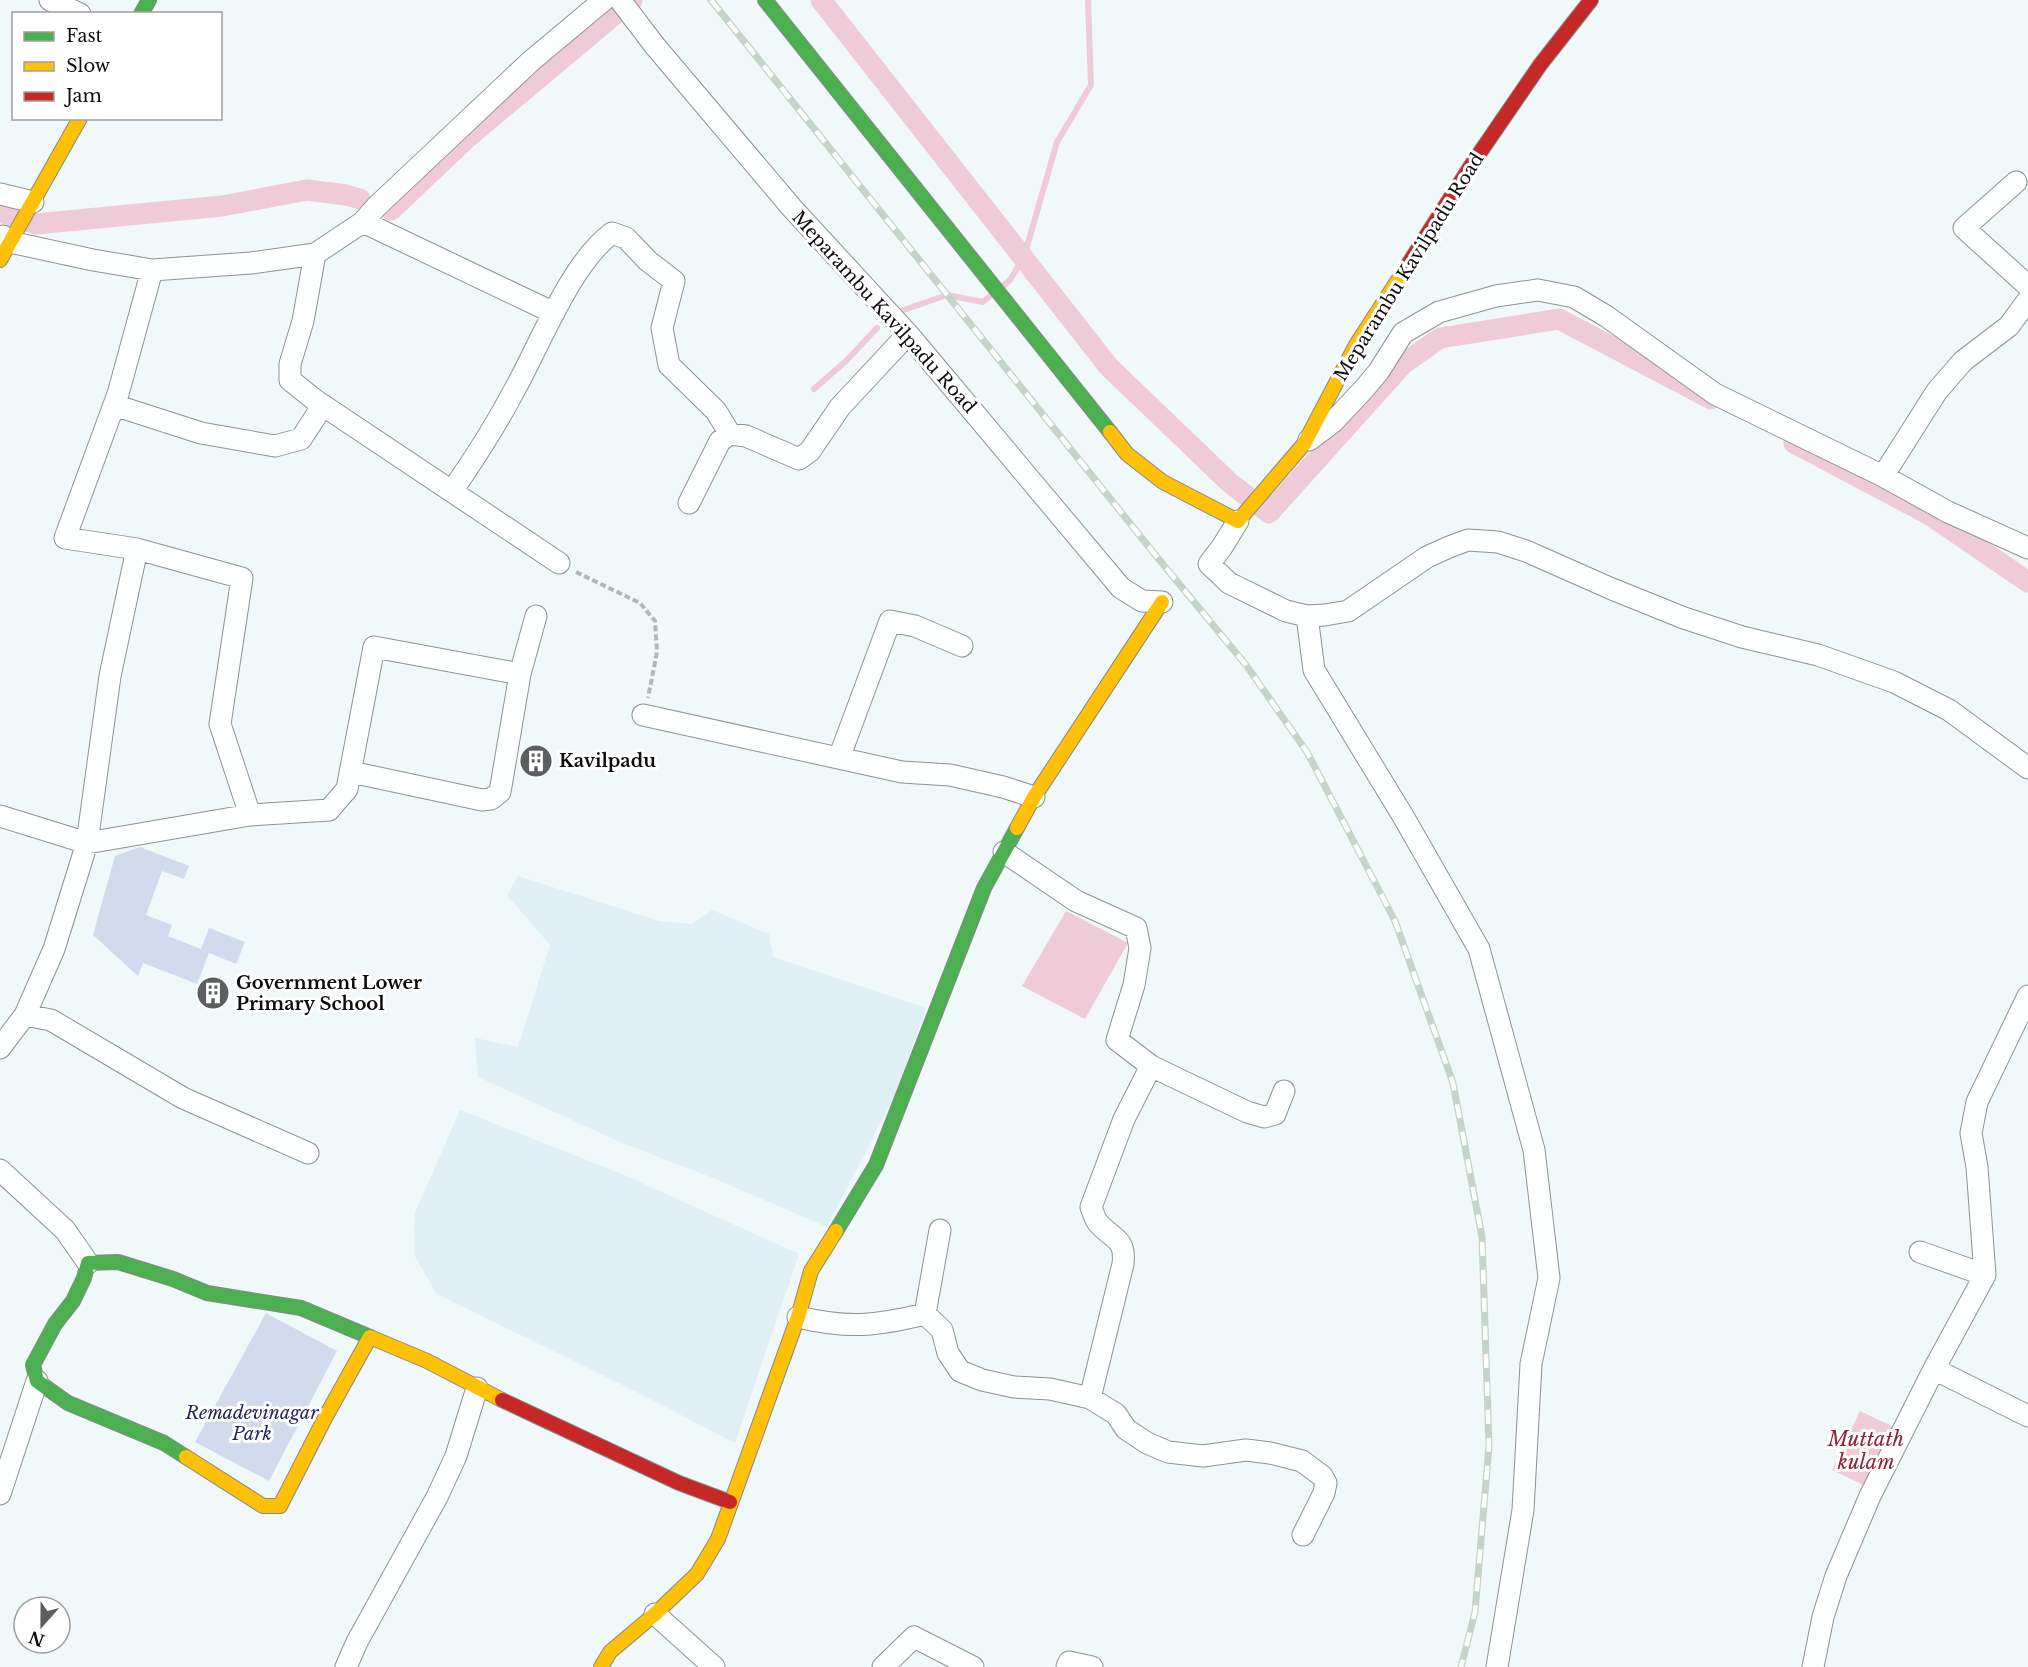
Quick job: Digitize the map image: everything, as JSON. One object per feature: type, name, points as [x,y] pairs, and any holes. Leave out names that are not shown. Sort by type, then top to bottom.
[{"type":"street","points":[[50,0],[76,12]]},
{"type":"street","points":[[80,120],[31,206],[7,242],[152,270],[251,263],[315,254],[369,214],[531,61],[604,0]]},
{"type":"street","name":"Meparambu Kavilpadu Road","points":[[620,0],[655,46],[792,208],[908,334],[1120,588],[1142,601],[1162,602]]},
{"type":"street","points":[[765,0],[1072,382],[1127,454],[1163,482],[1238,521]]},
{"type":"street","name":"Meparambu Kavilpadu Road","points":[[1307,616],[1286,611],[1229,583],[1209,564],[1238,521],[1304,444],[1356,345],[1470,167],[1540,65],[1591,0]]},
{"type":"street","points":[[2016,182],[1964,228],[2028,286]]},
{"type":"street","points":[[0,194],[31,206]]},
{"type":"street","points":[[369,214],[554,313]]},
{"type":"street","points":[[452,491],[478,453],[515,390],[554,313],[585,262],[598,243],[612,233],[626,238],[648,261],[674,281],[662,328],[669,365],[716,411],[730,434]]},
{"type":"street","points":[[315,254],[303,321],[290,364],[290,380],[323,405],[560,563]]},
{"type":"street","points":[[152,270],[114,405],[65,538],[137,549],[242,578],[220,724],[250,815]]},
{"type":"street","points":[[1304,444],[1333,422],[1364,389],[1379,371],[1403,333],[1439,312],[1496,296],[1538,290],[1574,297],[1606,316],[1715,394],[1883,476],[1948,512],[2028,548]]},
{"type":"street","points":[[1883,476],[1937,391],[1963,361],[2009,326],[2028,300]]},
{"type":"street","points":[[689,503],[720,441],[730,434],[746,436],[799,459],[810,451],[840,407],[908,334]]},
{"type":"street","points":[[114,405],[201,433],[275,446],[301,439],[323,405]]},
{"type":"street","points":[[1497,1667],[1523,1510],[1531,1364],[1549,1278],[1534,1150],[1479,949],[1403,816],[1314,670],[1307,616],[1348,611],[1427,557],[1458,543],[1468,540],[1498,542],[1526,550],[1612,589],[1684,618],[1742,637],[1818,655],[1894,682],[1948,710],[2028,768]]},
{"type":"street","points":[[0,1048],[25,1015],[54,949],[87,843],[110,676],[137,549]]},
{"type":"street","points":[[601,1667],[610,1652],[697,1574],[718,1539],[798,1317],[811,1271],[876,1165],[984,888],[1034,797],[1162,602]]},
{"type":"street","points":[[351,772],[482,800],[491,799],[500,792],[520,674],[536,616]]},
{"type":"street","points":[[839,758],[890,621],[915,626],[962,646]]},
{"type":"street","points":[[0,816],[87,843],[250,815],[329,810],[347,789],[374,647],[520,674]]},
{"type":"street","points":[[643,716],[902,772],[950,775],[1003,787],[1034,797]]},
{"type":"street","points":[[1004,852],[1076,901],[1136,928],[1140,948],[1134,985],[1117,1040],[1151,1066],[1247,1112],[1264,1117],[1275,1113],[1284,1091]]},
{"type":"street","points":[[1813,1667],[1823,1617],[1836,1576],[1870,1496],[1934,1369],[1985,1275],[1977,1167],[1971,1133],[1977,1102],[2028,996]]},
{"type":"street","points":[[25,1015],[51,1020],[183,1098],[308,1154]]},
{"type":"street","points":[[1090,1398],[1125,1250],[1116,1238],[1098,1223],[1091,1206],[1124,1119],[1151,1066]]},
{"type":"street","points":[[0,1170],[65,1230],[88,1263],[73,1301],[55,1324],[33,1365],[37,1381],[0,1494]]},
{"type":"street","points":[[925,1314],[940,1230]]},
{"type":"street","points":[[1920,1252],[1985,1275]]},
{"type":"street","points":[[88,1263],[118,1262],[173,1279],[207,1293],[301,1308],[427,1361],[477,1388],[678,1483],[730,1502]]},
{"type":"street","points":[[798,1317],[822,1323],[853,1326],[884,1324],[925,1314]]},
{"type":"street","points":[[925,1314],[942,1330],[948,1353],[960,1371],[982,1380],[1014,1387],[1050,1389],[1090,1398],[1116,1414],[1126,1429],[1147,1443],[1168,1452],[1203,1456],[1246,1450],[1270,1453],[1308,1464],[1322,1476],[1326,1483],[1324,1493],[1303,1534]]},
{"type":"street","points":[[37,1381],[68,1403],[164,1443],[263,1506],[280,1506],[370,1337]]},
{"type":"street","points":[[1934,1369],[2028,1416]]},
{"type":"street","points":[[346,1667],[357,1642],[437,1497],[456,1456],[477,1388]]},
{"type":"street","points":[[655,1614],[708,1664]]},
{"type":"street","points":[[883,1667],[914,1637],[974,1667]]},
{"type":"street","points":[[1067,1667],[1069,1662],[1092,1667]]},
{"type":"path","points":[[560,563],[640,603],[654,621],[657,652],[643,716]]},
{"type":"shaded area","points":[[518,876],[659,921],[692,924],[712,910],[769,934],[773,957],[926,1008],[897,1091],[827,1227],[713,1178],[622,1143],[478,1077],[475,1038],[518,1047],[550,945],[507,895]]},
{"type":"shaded area","points":[[460,1110],[622,1174],[799,1254],[735,1443],[437,1294],[414,1255],[415,1213]]},
{"type":"green space","points":[[140,847],[189,866],[184,879],[162,871],[146,915],[172,925],[168,936],[201,949],[209,928],[245,942],[236,964],[209,953],[197,984],[143,963],[138,976],[93,935],[115,856]]},
{"type":"green space","name":"Remadevinagar Park","points":[[266,1313],[337,1351],[269,1481],[195,1442]]},
{"type":"water","points":[[1066,911],[1128,943],[1085,1019],[1022,986]]},
{"type":"water","name":"Muttath kulam","points":[[1860,1411],[1900,1430],[1872,1489],[1832,1470]]},
{"type":"waterway","points":[[391,210],[466,139],[632,0]]},
{"type":"waterway","points":[[821,0],[1109,367],[1230,483],[1269,513],[1403,364],[1440,338],[1559,319],[1711,399]]},
{"type":"waterway","points":[[1003,286],[1010,280],[1024,257],[1057,142],[1091,85],[1088,0]]},
{"type":"waterway","points":[[0,212],[36,224],[222,206],[307,190],[360,199]]},
{"type":"waterway","points":[[898,312],[947,295],[983,302],[990,296]]},
{"type":"waterway","points":[[814,389],[846,361],[877,328]]},
{"type":"waterway","points":[[1794,443],[1930,515],[2028,582]]},
{"type":"railway","points":[[711,0],[1246,665],[1307,752],[1395,921],[1453,1083],[1482,1237],[1489,1446],[1475,1612],[1461,1667]]},
{"type":"traffic: fast","points":[[142,12],[149,0]]},
{"type":"traffic: fast","points":[[765,0],[1110,432]]},
{"type":"traffic: fast","points":[[836,1231],[876,1165],[984,888],[1017,828]]},
{"type":"traffic: fast","points":[[186,1457],[164,1443],[68,1403],[37,1381],[33,1365],[55,1324],[73,1301],[88,1263],[118,1262],[173,1279],[207,1293],[301,1308],[370,1337]]},
{"type":"traffic: slow","points":[[0,260],[79,120]]},
{"type":"traffic: slow","points":[[1110,432],[1127,454],[1163,482],[1238,521],[1304,444],[1356,345],[1407,266]]},
{"type":"traffic: slow","points":[[1017,828],[1034,797],[1162,602]]},
{"type":"traffic: slow","points":[[601,1667],[610,1652],[697,1574],[718,1539],[798,1317],[811,1271],[836,1231]]},
{"type":"traffic: slow","points":[[186,1457],[263,1506],[280,1506],[370,1337],[427,1361],[502,1400]]},
{"type":"traffic: jam","points":[[1407,266],[1470,167],[1540,65],[1591,0]]},
{"type":"traffic: jam","points":[[502,1400],[679,1483],[730,1502]]},
{"type":"place","name":"Kavilpadu","points":[[536,761]]},
{"type":"place","name":"Government Lower Primary School","points":[[213,993]]}]
